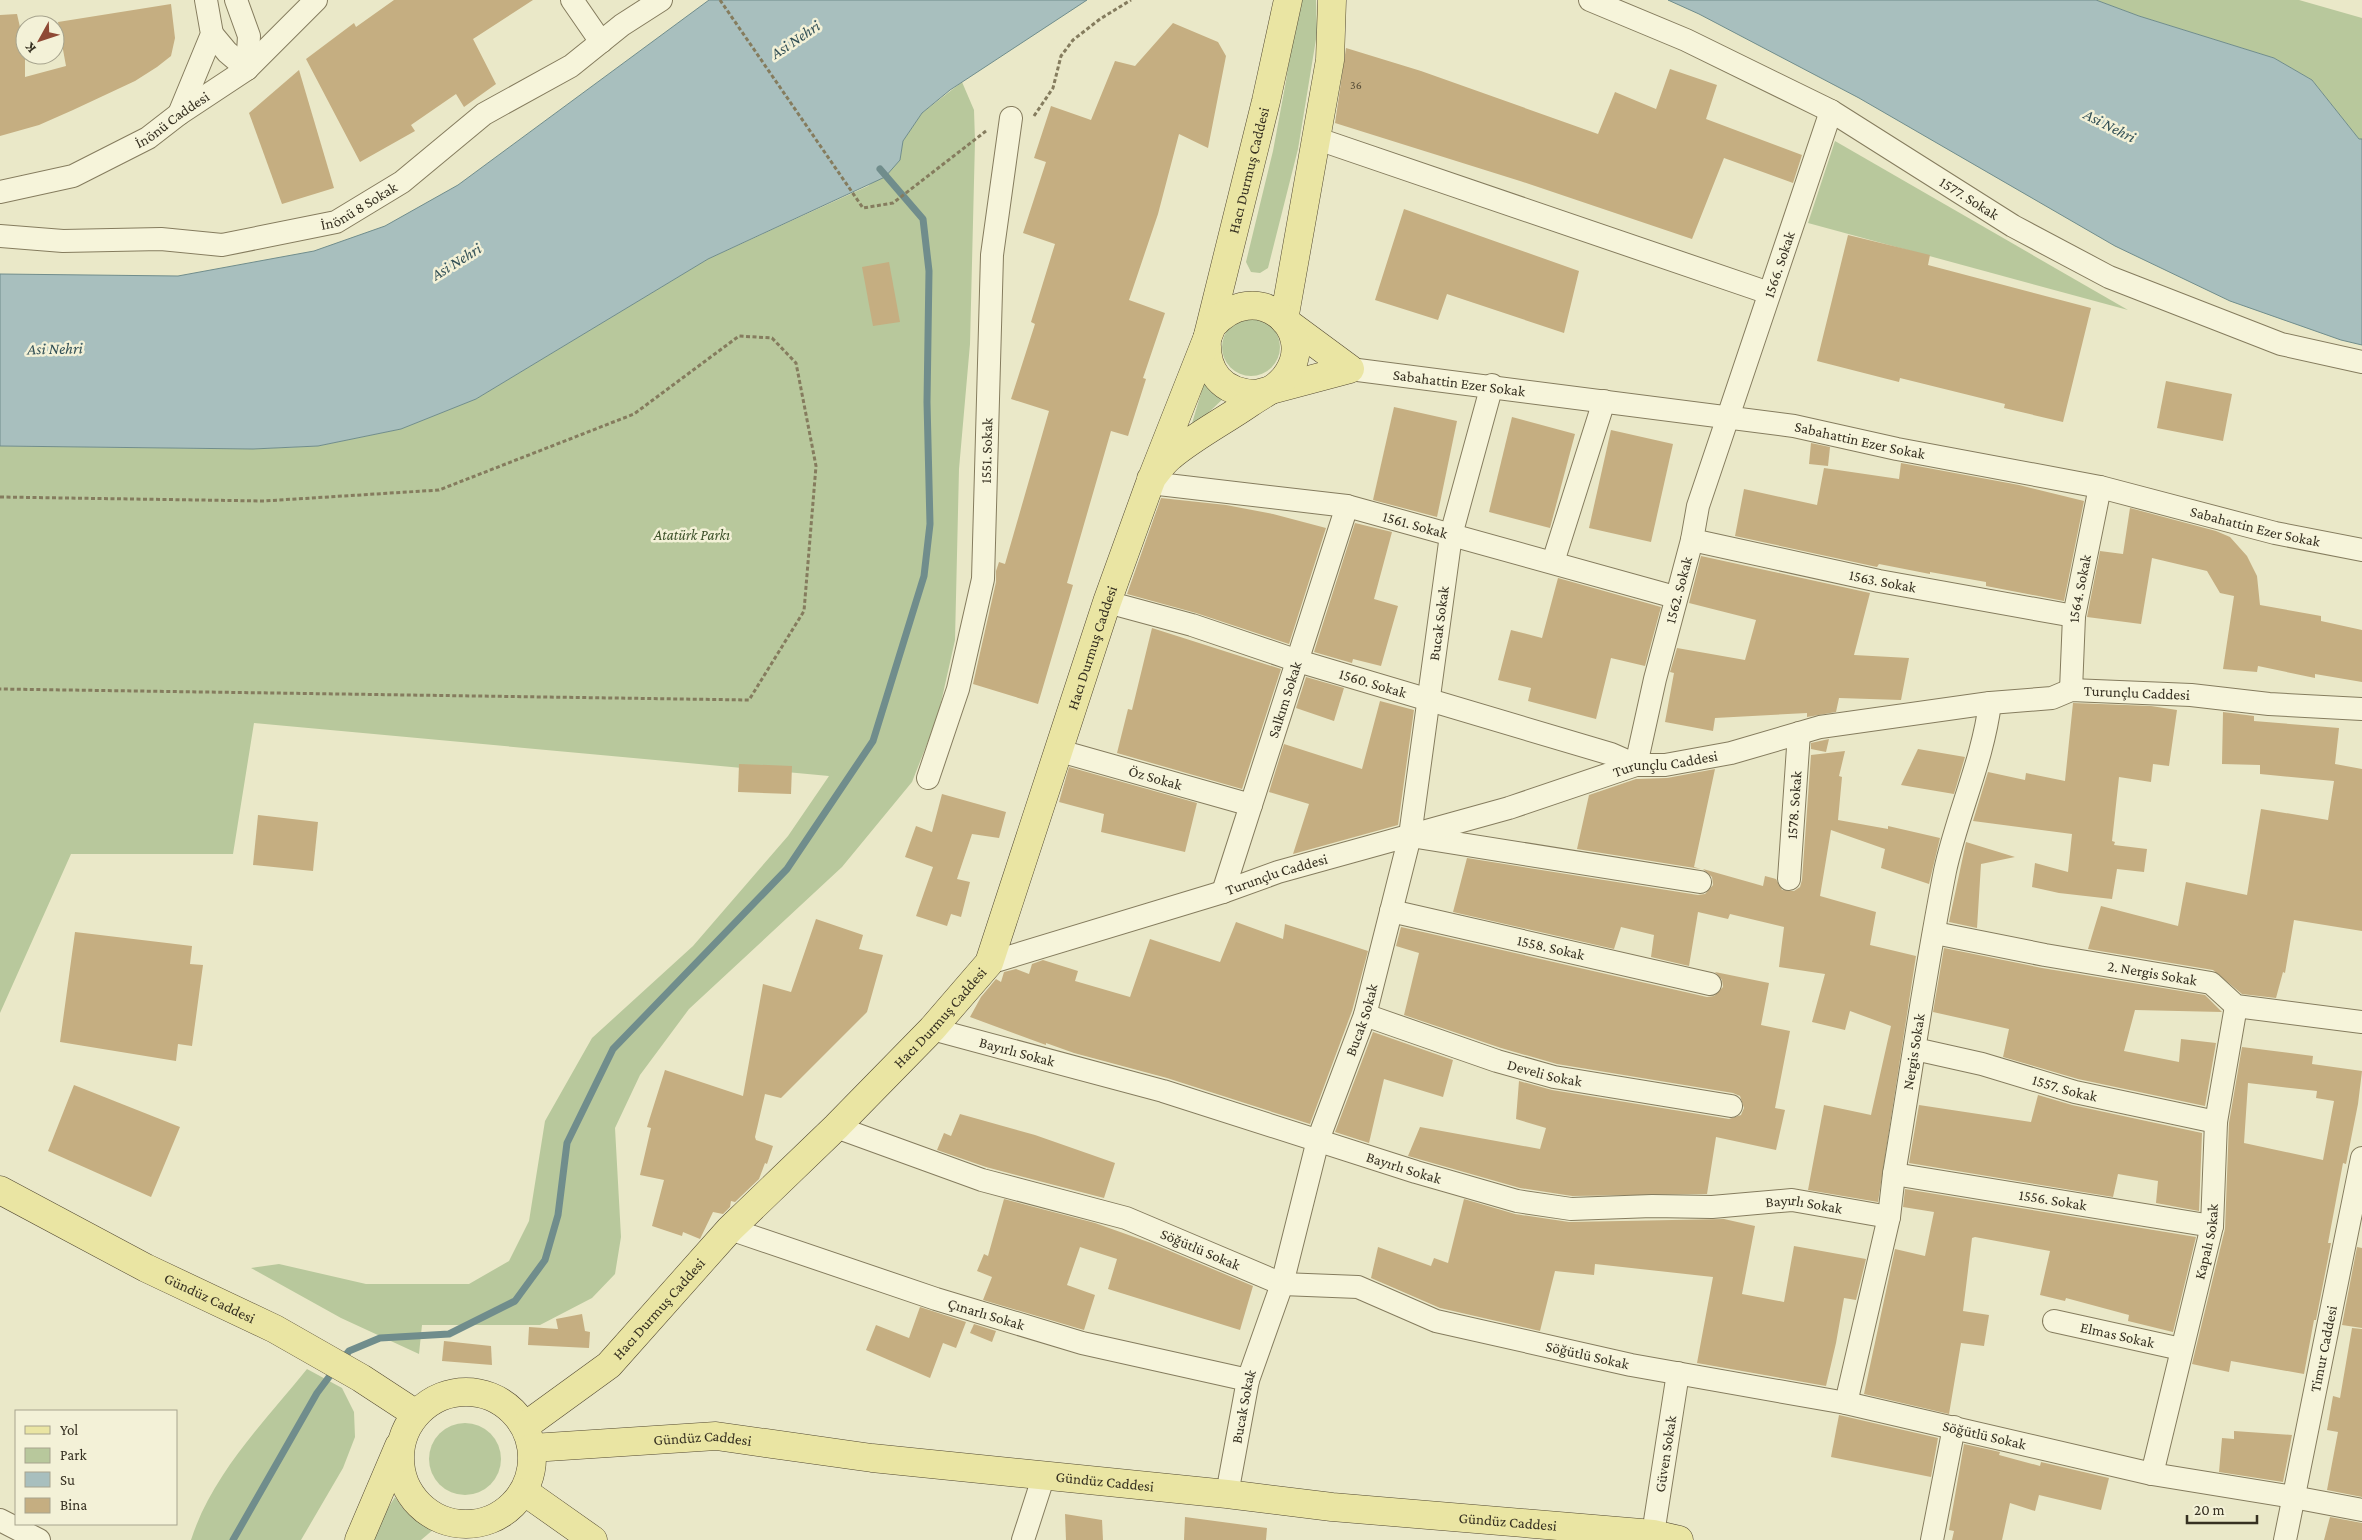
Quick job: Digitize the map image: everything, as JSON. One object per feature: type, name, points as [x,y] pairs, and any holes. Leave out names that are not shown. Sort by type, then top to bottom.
[{"type":"main road","name":"Hacı Durmuş Caddesi","points":[[1267,392],[1244,394],[1230,389],[1218,380],[1210,368],[1206,354],[1207,339],[1266,101],[1288,0]]},
{"type":"main road","points":[[1284,320],[1330,60],[1332,0]]},
{"type":"main road","name":"Hacı Durmuş Caddesi","points":[[529,1437],[609,1365],[730,1229],[836,1127],[932,1029],[989,963],[1060,751],[1107,602],[1150,481],[1212,326],[1222,315],[1234,308],[1249,305],[1263,307],[1274,312],[1284,320],[1296,346],[1294,360],[1283,381],[1169,457],[1150,481]]},
{"type":"main road","name":"Sabahattin Ezer Sokak","points":[[1284,320],[1350,369]]},
{"type":"main road","name":"Sabahattin Ezer Sokak","points":[[1267,392],[1350,369]]},
{"type":"main road","name":"Gündüz Caddesi","points":[[0,1190],[146,1268],[275,1329],[361,1378],[416,1414]]},
{"type":"main road","points":[[359,1540],[401,1440],[416,1414],[434,1399],[458,1391],[490,1396],[510,1408],[529,1437],[531,1474],[525,1492],[511,1509],[463,1540]]},
{"type":"main road","name":"Gündüz Caddesi","points":[[529,1437],[716,1436],[872,1458],[1227,1494],[1332,1508],[1653,1534],[1679,1540]]},
{"type":"main road","points":[[401,1440],[399,1461],[404,1482],[414,1500],[430,1515],[450,1523],[464,1525],[492,1520]]},
{"type":"main road","points":[[525,1492],[594,1540]]},
{"type":"street","points":[[206,0],[212,34],[227,52],[247,69]]},
{"type":"street","points":[[236,0],[249,36],[247,69]]},
{"type":"street","name":"İnönü Caddesi","points":[[0,192],[73,176],[148,138],[179,114],[247,69],[316,0]]},
{"type":"street","points":[[572,0],[601,42]]},
{"type":"street","name":"İnönü 8 Sokak","points":[[0,236],[63,241],[161,239],[222,245],[336,222],[402,182],[484,114],[571,66],[622,25],[661,0]]},
{"type":"street","name":"1577. Sokak","points":[[1590,0],[1686,40],[1831,111],[2013,226],[2109,277],[2281,344],[2362,362]]},
{"type":"street","points":[[179,114],[212,34]]},
{"type":"street","name":"1566. Sokak","points":[[1727,417],[1831,111]]},
{"type":"street","name":"1551. Sokak","points":[[928,778],[958,689],[983,579],[992,255],[1011,118]]},
{"type":"street","points":[[1315,138],[1769,293]]},
{"type":"street","name":"Sabahattin Ezer Sokak","points":[[1350,369],[1604,400],[1794,426],[2100,487],[2275,533],[2362,550]]},
{"type":"street","name":"Bucak Sokak","points":[[1227,1494],[1248,1380],[1282,1284],[1318,1140],[1365,1015],[1410,836],[1451,535],[1492,386]]},
{"type":"street","points":[[1552,562],[1604,400]]},
{"type":"street","name":"1562. Sokak","points":[[1636,765],[1675,597],[1692,540],[1698,506],[1727,417]]},
{"type":"street","name":"1561. Sokak","points":[[1150,481],[1347,506],[1675,597]]},
{"type":"street","name":"1564. Sokak","points":[[2071,690],[2074,616],[2100,487]]},
{"type":"street","name":"Salkım Sokak","points":[[1223,892],[1347,506]]},
{"type":"street","name":"1563. Sokak","points":[[1692,540],[1879,581],[2074,616]]},
{"type":"street","name":"1560. Sokak","points":[[1107,602],[1192,625],[1298,661],[1611,754],[1636,765]]},
{"type":"street","name":"Turunçlu Caddesi","points":[[989,963],[1223,892],[1278,872],[1509,808],[1636,765],[1665,765],[1731,753],[1820,727],[1990,703],[2052,698],[2071,690],[2191,695],[2269,704],[2362,709]]},
{"type":"street","name":"Nergis Sokak","points":[[1846,1403],[1889,1217],[1894,1174],[1946,871],[1963,801],[1986,731],[1990,703]]},
{"type":"street","name":"1578. Sokak","points":[[1790,879],[1799,733]]},
{"type":"street","name":"Öz Sokak","points":[[1060,751],[1251,805]]},
{"type":"street","points":[[1410,836],[1700,882]]},
{"type":"street","name":"1558. Sokak","points":[[1391,911],[1710,984]]},
{"type":"street","name":"2. Nergis Sokak","points":[[1935,932],[2045,954],[2211,983],[2236,1006]]},
{"type":"street","points":[[2236,1006],[2362,1022]]},
{"type":"street","name":"Kapalı Sokak","points":[[2152,1474],[2212,1226],[2216,1122],[2236,1006]]},
{"type":"street","name":"Develi Sokak","points":[[1365,1015],[1498,1061],[1554,1077],[1731,1106]]},
{"type":"street","name":"Bayırlı Sokak","points":[[932,1029],[1163,1090],[1416,1172],[1518,1201],[1571,1209],[1652,1206],[1712,1207],[1792,1200],[1889,1217]]},
{"type":"street","name":"1557. Sokak","points":[[1915,1049],[1982,1064],[2075,1092],[2216,1122]]},
{"type":"street","name":"Söğütlü Sokak","points":[[836,1127],[982,1180],[1126,1218],[1282,1284],[1358,1287],[1436,1321],[1678,1374],[1846,1403],[2152,1474],[2293,1496],[2362,1510]]},
{"type":"street","name":"Timur Caddesi","points":[[2285,1540],[2362,1158]]},
{"type":"street","name":"1556. Sokak","points":[[1894,1174],[2212,1226]]},
{"type":"street","name":"Çınarlı Sokak","points":[[730,1229],[936,1299],[1082,1344],[1248,1380]]},
{"type":"street","name":"Elmas Sokak","points":[[2054,1321],[2181,1349]]},
{"type":"street","name":"Güven Sokak","points":[[1653,1534],[1678,1374]]},
{"type":"street","points":[[1932,1540],[1954,1427]]},
{"type":"street","points":[[1023,1540],[1044,1475]]},
{"type":"street","points":[[0,1520],[39,1540]]},
{"type":"path","points":[[720,0],[862,208],[893,204],[930,173],[1004,118],[1033,118],[1052,88],[1061,56],[1073,40],[1100,19],[1132,0]]},
{"type":"path","points":[[0,497],[264,501],[439,490],[634,414],[739,336],[772,338],[796,363],[816,466],[804,611],[749,700],[0,689]]},
{"type":"green space","points":[[1298,0],[1316,0],[1317,33],[1298,149],[1268,268],[1260,273],[1251,272],[1246,262],[1273,151]]},
{"type":"green space","points":[[2096,0],[2299,0],[2362,18],[2362,139],[2359,139],[2312,80],[2274,58],[2139,16]]},
{"type":"green space","name":"Atatürk Parkı","points":[[962,82],[974,110],[975,141],[970,344],[959,469],[955,640],[938,716],[912,782],[842,867],[689,1009],[640,1075],[615,1128],[621,1237],[615,1274],[592,1298],[540,1325],[422,1325],[419,1354],[341,1318],[251,1268],[279,1264],[366,1284],[469,1284],[509,1261],[529,1221],[545,1121],[592,1038],[693,946],[788,836],[829,776],[254,723],[233,854],[71,854],[0,1013],[0,446],[253,449],[318,446],[401,429],[476,399],[708,259],[868,186],[900,160],[903,141],[922,113]]},
{"type":"green space","points":[[1835,141],[2128,310],[1808,223]]},
{"type":"green space","points":[[1245,318],[1257,318],[1272,326],[1280,341],[1280,353],[1272,368],[1257,376],[1245,376],[1230,368],[1222,353],[1222,341],[1230,326]]},
{"type":"green space","points":[[1205,380],[1226,396],[1190,430]]},
{"type":"green space","points":[[307,1369],[342,1388],[354,1412],[355,1437],[343,1468],[301,1540],[191,1540],[200,1516],[226,1471],[241,1449]]},
{"type":"green space","points":[[472,1423],[491,1433],[499,1445],[501,1459],[499,1473],[491,1485],[479,1493],[458,1495],[439,1485],[431,1473],[429,1452],[439,1433],[451,1425]]},
{"type":"green space","points":[[395,1497],[412,1517],[421,1524],[434,1529],[421,1540],[368,1540]]},
{"type":"water","name":"Asi Nehri","points":[[709,0],[1087,0],[950,90],[922,113],[903,141],[900,160],[885,177],[708,259],[476,399],[401,429],[318,446],[253,449],[0,446],[0,274],[178,276],[314,251],[385,226],[458,185]]},
{"type":"water","name":"Asi Nehri","points":[[1668,0],[2096,0],[2139,16],[2274,58],[2312,80],[2359,139],[2362,139],[2362,345],[2341,340],[2230,301],[2115,246],[1859,98],[1699,14]]},
{"type":"building","points":[[394,0],[533,0],[473,39],[496,84],[464,107],[456,94],[411,125],[415,131],[360,162],[306,59],[354,23],[356,27]]},
{"type":"building","points":[[171,4],[175,38],[171,56],[135,81],[39,125],[0,136],[0,15],[17,14],[15,15],[15,65],[25,65],[25,77],[66,66],[65,21]]},
{"type":"building","points":[[1173,23],[1218,42],[1226,56],[1208,148],[1179,134],[1158,214],[1129,300],[1165,313],[1143,378],[1146,379],[1128,436],[1111,431],[1067,583],[1073,585],[1038,704],[973,684],[996,582],[996,571],[999,562],[1005,564],[1049,411],[1011,399],[1035,324],[1031,322],[1055,244],[1023,233],[1046,162],[1034,158],[1051,106],[1091,120],[1115,61],[1135,66]]},
{"type":"building","points":[[1346,48],[1421,71],[1598,134],[1615,92],[1656,109],[1670,69],[1717,85],[1706,119],[1802,155],[1793,183],[1724,158],[1692,239],[1520,181],[1335,123]]},
{"type":"building","points":[[299,70],[334,188],[282,204],[249,113]]},
{"type":"building","points":[[1404,209],[1579,271],[1564,333],[1447,294],[1438,320],[1375,300]]},
{"type":"building","points":[[1848,235],[1930,255],[1928,265],[2091,308],[2063,422],[2004,408],[2005,404],[1900,378],[1899,382],[1817,361]]},
{"type":"building","points":[[889,262],[900,322],[873,326],[862,267]]},
{"type":"building","points":[[2166,381],[2232,394],[2223,441],[2157,428]]},
{"type":"building","points":[[1394,407],[1457,421],[1437,517],[1373,500]]},
{"type":"building","points":[[1512,417],[1575,434],[1550,528],[1489,512]]},
{"type":"building","points":[[1611,430],[1673,444],[1651,542],[1589,528]]},
{"type":"building","points":[[1811,443],[1830,447],[1828,466],[1809,464]]},
{"type":"building","points":[[1901,463],[2019,485],[2084,501],[2064,601],[1986,586],[1986,582],[1879,564],[1877,567],[1735,536],[1744,489],[1817,505],[1824,468],[1899,479]]},
{"type":"building","points":[[1161,498],[1226,505],[1273,514],[1326,528],[1289,644],[1196,613],[1127,594]]},
{"type":"building","points":[[2130,508],[2216,531],[2230,537],[2247,556],[2257,576],[2260,605],[2321,616],[2321,621],[2362,630],[2362,682],[2315,674],[2315,678],[2258,666],[2257,672],[2223,669],[2234,596],[2220,593],[2207,571],[2152,558],[2141,624],[2087,617],[2100,551],[2123,554]]},
{"type":"building","points":[[1355,523],[1392,532],[1374,599],[1398,606],[1381,666],[1353,659],[1352,663],[1314,652]]},
{"type":"building","points":[[1701,556],[1870,593],[1854,655],[1909,658],[1901,700],[1839,698],[1836,712],[1807,717],[1807,713],[1715,718],[1713,731],[1665,722],[1674,673],[1670,672],[1677,648],[1745,660],[1756,620],[1689,603]]},
{"type":"building","points":[[1558,578],[1661,607],[1645,666],[1611,658],[1596,719],[1528,701],[1531,688],[1498,680],[1511,630],[1542,638]]},
{"type":"building","points":[[1152,628],[1281,669],[1242,789],[1117,753],[1128,709],[1132,710]]},
{"type":"building","points":[[1306,677],[1344,688],[1334,721],[1296,708]]},
{"type":"building","points":[[1380,701],[1414,710],[1398,825],[1293,854],[1309,804],[1269,792],[1284,744],[1362,769]]},
{"type":"building","points":[[2073,703],[2151,706],[2177,710],[2169,766],[2153,764],[2151,782],[2119,777],[2112,841],[2115,842],[2114,845],[2147,849],[2144,872],[2117,869],[2112,899],[2059,893],[2032,887],[2035,863],[2068,872],[2072,834],[1973,821],[1988,772],[2025,780],[2026,773],[2065,781]]},
{"type":"building","points":[[2223,712],[2254,716],[2254,721],[2339,728],[2335,764],[2362,769],[2362,931],[2294,920],[2285,973],[2283,972],[2276,998],[2242,994],[2213,970],[2088,949],[2101,906],[2178,926],[2186,882],[2247,895],[2261,809],[2328,820],[2334,781],[2260,774],[2260,765],[2222,764]]},
{"type":"building","points":[[1829,739],[1826,752],[1811,749],[1811,743]]},
{"type":"building","points":[[1918,749],[1965,757],[1954,794],[1901,785]]},
{"type":"building","points":[[1845,751],[1839,776],[1842,777],[1838,820],[1888,829],[1888,826],[1940,838],[1929,884],[1881,868],[1885,849],[1831,830],[1820,896],[1876,912],[1870,945],[1916,956],[1878,1202],[1808,1190],[1824,1105],[1871,1115],[1891,1026],[1850,1011],[1845,1030],[1812,1022],[1825,974],[1779,967],[1784,927],[1730,914],[1728,919],[1698,912],[1689,966],[1651,957],[1654,935],[1621,927],[1614,949],[1453,912],[1467,858],[1698,895],[1705,894],[1713,885],[1712,877],[1703,869],[1763,886],[1765,876],[1776,879],[1782,890],[1794,891],[1800,887],[1802,880],[1811,755]]},
{"type":"building","points":[[739,764],[792,766],[791,794],[738,792]]},
{"type":"building","points":[[1069,767],[1197,803],[1185,852],[1101,832],[1104,814],[1059,802]]},
{"type":"building","points":[[1715,769],[1694,867],[1701,869],[1577,849],[1589,795],[1636,779],[1667,778]]},
{"type":"building","points":[[942,794],[1006,812],[999,838],[972,834],[957,879],[970,882],[961,917],[951,914],[947,926],[916,916],[933,867],[905,857],[916,826],[932,832]]},
{"type":"building","points":[[258,815],[318,822],[313,871],[253,865]]},
{"type":"building","points":[[1966,842],[2015,857],[1981,864],[1977,928],[1949,922]]},
{"type":"building","points":[[816,919],[863,935],[859,949],[883,955],[867,1012],[781,1098],[765,1094],[755,1137],[756,1140],[773,1146],[767,1164],[765,1163],[759,1179],[735,1202],[731,1201],[730,1207],[723,1214],[713,1212],[700,1239],[683,1232],[682,1236],[652,1226],[664,1180],[640,1175],[651,1128],[647,1127],[665,1070],[743,1096],[763,984],[791,992]]},
{"type":"building","points":[[1236,922],[1283,939],[1285,924],[1368,951],[1352,1011],[1310,1124],[1167,1078],[1074,1053],[1046,1043],[1046,1045],[970,1017],[981,997],[996,979],[1001,982],[1004,972],[1016,969],[1029,974],[1032,964],[1043,960],[1078,971],[1075,981],[1130,997],[1150,939],[1220,962]]},
{"type":"building","points":[[1401,927],[1707,997],[1714,996],[1723,987],[1722,980],[1715,972],[1769,983],[1761,1025],[1790,1031],[1775,1108],[1785,1110],[1776,1150],[1716,1137],[1707,1194],[1572,1196],[1520,1188],[1408,1156],[1420,1127],[1540,1149],[1546,1128],[1516,1119],[1519,1081],[1552,1090],[1729,1119],[1741,1115],[1744,1108],[1740,1096],[1733,1093],[1557,1064],[1501,1048],[1404,1015],[1419,953],[1396,946]]},
{"type":"building","points":[[75,932],[192,946],[190,964],[203,965],[192,1046],[178,1044],[176,1061],[60,1042]]},
{"type":"building","points":[[1944,948],[2042,968],[2205,995],[2222,1012],[2135,1010],[2124,1051],[2179,1062],[2181,1039],[2216,1043],[2205,1106],[2078,1079],[2003,1057],[2009,1029],[1933,1012]]},
{"type":"building","points":[[1373,1032],[1453,1060],[1443,1097],[1384,1079],[1369,1143],[1335,1132]]},
{"type":"building","points":[[2242,1047],[2313,1056],[2312,1064],[2362,1071],[2358,1104],[2346,1164],[2343,1163],[2328,1243],[2331,1243],[2304,1374],[2231,1361],[2229,1372],[2192,1364],[2225,1229],[2229,1123]],"holes":[[[2248,1083],[2317,1091],[2316,1098],[2334,1101],[2323,1160],[2244,1143]]]},
{"type":"building","points":[[74,1085],[180,1127],[151,1197],[48,1151]]},
{"type":"building","points":[[2038,1095],[2072,1105],[2202,1133],[2199,1211],[2156,1203],[2158,1181],[2118,1174],[2113,1197],[1909,1163],[1919,1105],[2031,1122]]},
{"type":"building","points":[[960,1114],[1035,1135],[1115,1163],[1104,1198],[986,1167],[937,1150],[944,1133],[951,1136]]},
{"type":"building","points":[[1905,1189],[2196,1237],[2173,1332],[2128,1321],[2129,1315],[2066,1298],[2065,1301],[2040,1295],[2050,1251],[1975,1237],[1972,1238],[1963,1311],[1989,1315],[1984,1346],[1961,1343],[1949,1414],[1864,1394],[1895,1249],[1925,1256],[1934,1212],[1903,1207]]},
{"type":"building","points":[[1004,1199],[1095,1223],[1151,1243],[1253,1286],[1240,1330],[1108,1289],[1117,1259],[1080,1247],[1067,1285],[1095,1295],[1084,1330],[983,1300],[992,1277],[977,1271],[984,1254],[988,1256]]},
{"type":"building","points":[[1464,1199],[1515,1214],[1569,1222],[1724,1219],[1755,1226],[1742,1294],[1784,1302],[1794,1246],[1866,1259],[1856,1300],[1844,1298],[1826,1386],[1697,1363],[1713,1277],[1595,1264],[1594,1275],[1555,1271],[1540,1331],[1440,1308],[1371,1278],[1378,1247],[1431,1266],[1434,1258],[1448,1263]]},
{"type":"building","points":[[2357,1247],[2362,1248],[2362,1328],[2342,1325]]},
{"type":"building","points":[[920,1307],[966,1322],[956,1348],[943,1343],[930,1378],[866,1350],[876,1325],[909,1338]]},
{"type":"building","points":[[582,1314],[585,1331],[590,1332],[589,1348],[528,1345],[529,1327],[558,1329],[556,1319]]},
{"type":"building","points":[[974,1324],[996,1331],[992,1342],[970,1333]]},
{"type":"building","points":[[2352,1328],[2362,1329],[2362,1497],[2327,1490],[2338,1432],[2327,1430],[2333,1396],[2340,1398]]},
{"type":"building","points":[[444,1341],[491,1346],[492,1365],[442,1361]]},
{"type":"building","points":[[1839,1415],[1938,1438],[1931,1477],[1831,1457]]},
{"type":"building","points":[[2234,1431],[2292,1435],[2283,1482],[2219,1472],[2222,1438],[2234,1439]]},
{"type":"building","points":[[1964,1444],[2000,1452],[1999,1455],[2040,1466],[2041,1462],[2109,1478],[2101,1510],[2039,1495],[2035,1511],[2010,1503],[2002,1540],[1952,1540],[1954,1531],[1949,1530]]},
{"type":"building","points":[[1065,1514],[1102,1520],[1103,1540],[1066,1540]]},
{"type":"building","points":[[1185,1517],[1267,1528],[1266,1540],[1184,1540]]},
{"type":"building","points":[[2330,1517],[2362,1523],[2362,1540],[2324,1540]]},
{"type":"waterway","points":[[342,1360],[349,1351],[380,1338],[449,1334],[515,1301],[545,1260],[558,1215],[567,1143],[613,1049],[787,869],[873,741],[924,576],[930,524],[927,402],[929,271],[923,219],[880,169]]},
{"type":"waterway","points":[[233,1540],[317,1393],[335,1369]]}]
